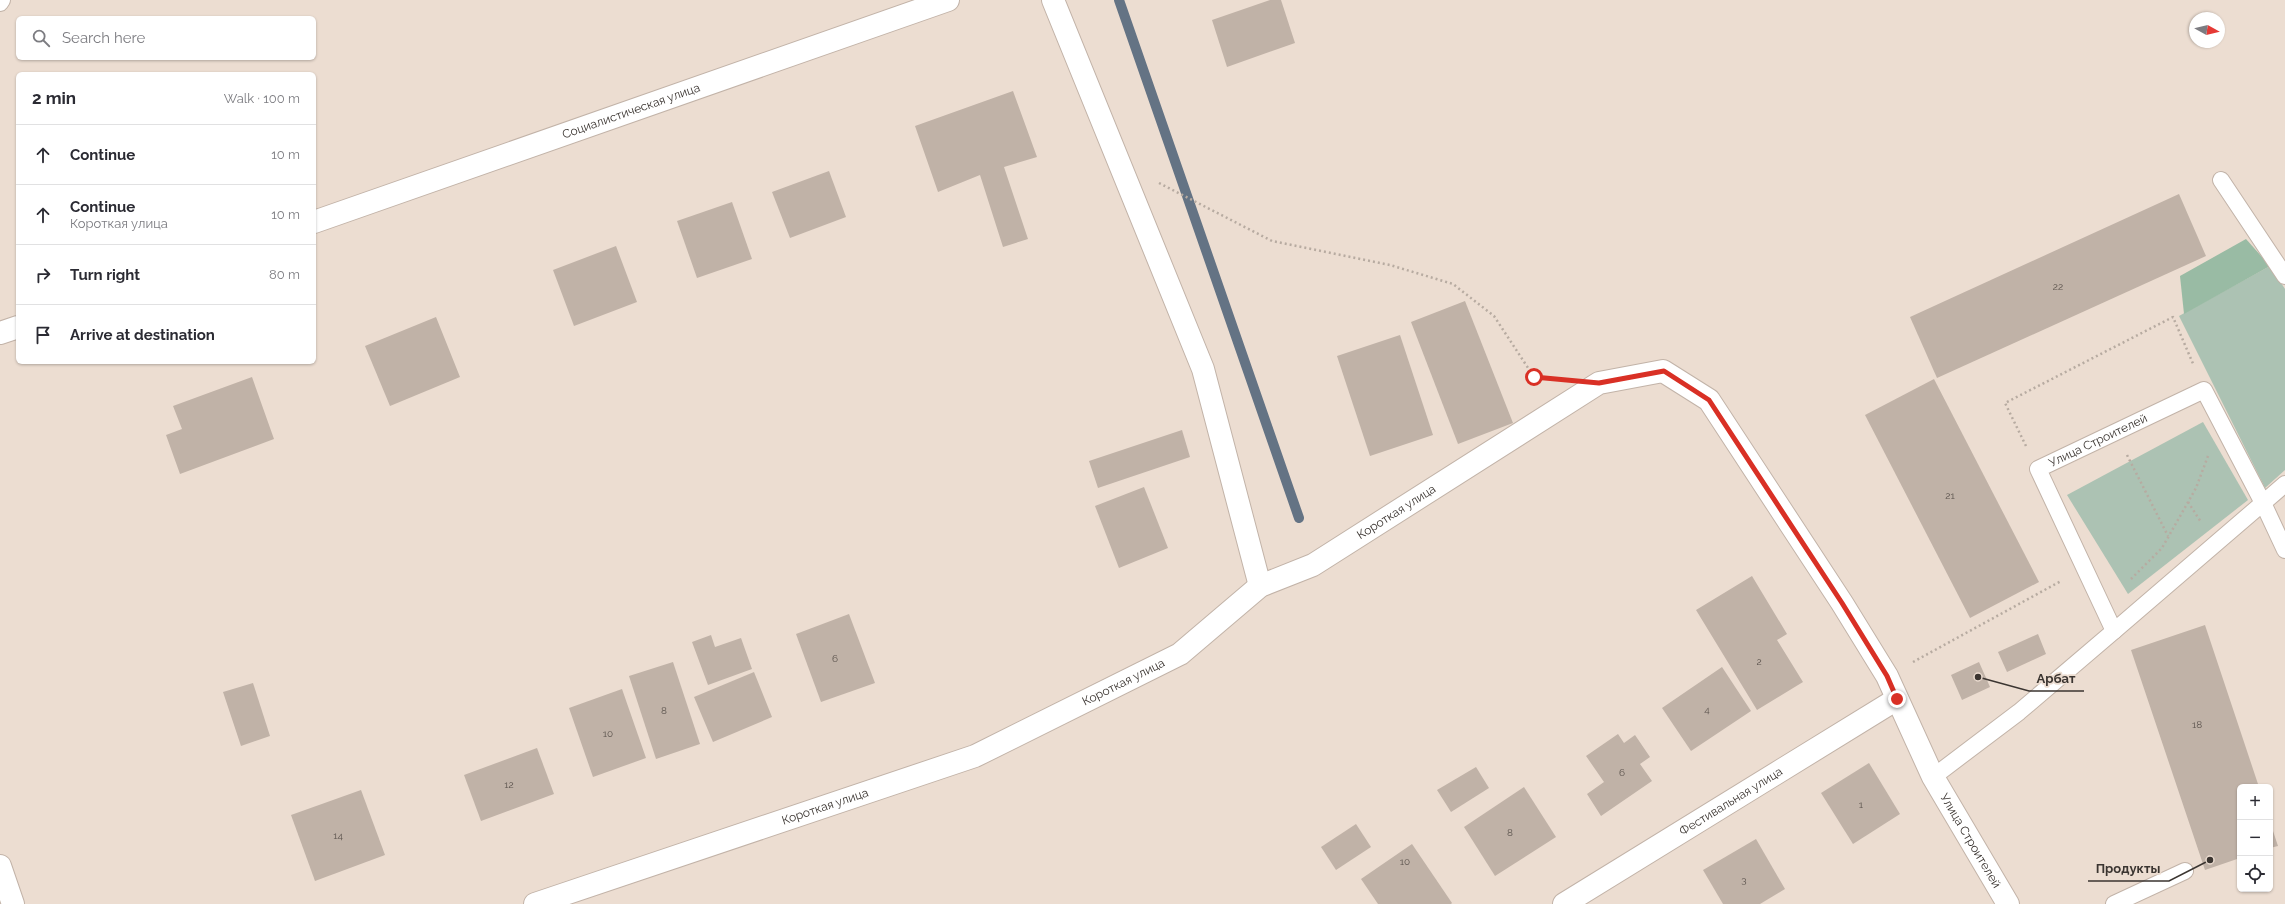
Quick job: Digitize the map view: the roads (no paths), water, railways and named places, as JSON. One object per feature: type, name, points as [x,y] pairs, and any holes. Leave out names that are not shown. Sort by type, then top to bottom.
[{"type":"street","name":"Социалистическая улица","points":[[316,221],[948,0]]},
{"type":"street","points":[[1053,0],[1203,369],[1260,586]]},
{"type":"street","points":[[0,333],[16,328]]},
{"type":"street","name":"Короткая улица","points":[[535,904],[975,756],[1180,654],[1260,586],[1313,565],[1599,383],[1664,371]]},
{"type":"street","name":"Улица Строителей","points":[[1664,371],[1709,400],[1842,603],[1887,676],[1933,776],[2008,904]]},
{"type":"street","name":"Фестивальная улица","points":[[1564,904],[1897,699]]},
{"type":"street","points":[[0,866],[13,904]]},
{"type":"lane","points":[[2220,180],[2285,276]]},
{"type":"lane","name":"Улица Строителей","points":[[2114,631],[2038,469],[2204,390],[2263,503]]},
{"type":"lane","points":[[1933,776],[2019,712],[2285,484]]},
{"type":"lane","points":[[2263,503],[2285,550]]},
{"type":"lane","points":[[2114,904],[2185,871]]},
{"type":"waterway","points":[[1119,0],[1299,518]]},
{"type":"place","name":"Арбат","points":[[1978,677]]},
{"type":"place","name":"Продукты","points":[[2210,860]]}]
